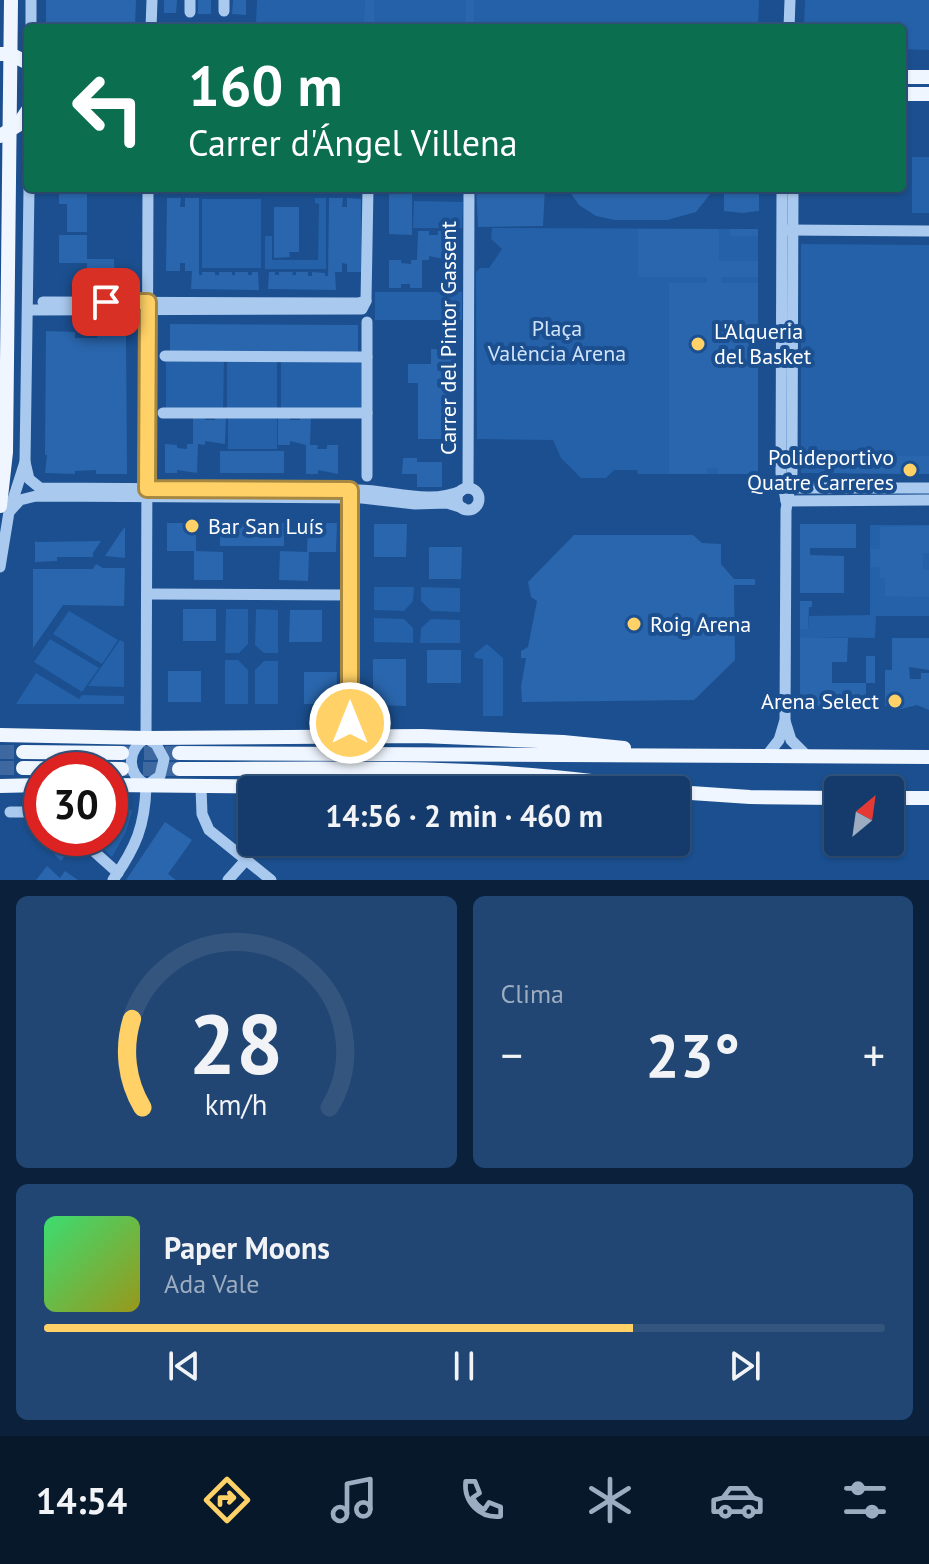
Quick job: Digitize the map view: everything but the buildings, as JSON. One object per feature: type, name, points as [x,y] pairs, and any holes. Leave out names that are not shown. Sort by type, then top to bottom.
[{"type":"main road","points":[[4,509],[5,54],[11,0]]},
{"type":"main road","points":[[5,54],[24,61]]},
{"type":"main road","points":[[916,77],[916,94]]},
{"type":"main road","points":[[6,133],[24,118]]},
{"type":"main road","points":[[0,735],[146,738],[350,736],[563,742],[621,747],[656,755]]},
{"type":"main road","points":[[179,753],[929,757]]},
{"type":"main road","points":[[179,769],[439,769],[551,776]]},
{"type":"main road","points":[[0,786],[24,785]]},
{"type":"main road","points":[[128,786],[238,787]]},
{"type":"main road","points":[[690,793],[824,798]]},
{"type":"main road","points":[[904,798],[929,798]]},
{"type":"street","points":[[31,0],[31,24]]},
{"type":"street","points":[[151,24],[152,0]]},
{"type":"street","points":[[790,0],[790,24]]},
{"type":"street","points":[[29,192],[25,462],[29,479],[38,488],[147,494]]},
{"type":"street","points":[[146,738],[148,192]]},
{"type":"street","points":[[28,306],[357,311],[364,308],[367,296],[368,192]]},
{"type":"street","name":"Carrer del Pintor Gassent","points":[[464,490],[469,192]]},
{"type":"street","points":[[768,754],[779,740],[785,720],[787,230],[782,192]]},
{"type":"street","points":[[787,230],[792,192]]},
{"type":"street","points":[[787,230],[929,231]]},
{"type":"street","points":[[367,322],[367,476]]},
{"type":"street","points":[[165,356],[367,357]]},
{"type":"street","points":[[163,413],[367,413]]},
{"type":"street","points":[[0,567],[4,509],[25,462]]},
{"type":"street","points":[[787,488],[929,488]]},
{"type":"street","points":[[4,509],[30,497],[147,494],[350,494],[417,496],[454,494],[464,490],[477,492],[478,503],[468,510],[447,503],[415,504],[350,494]]},
{"type":"street","points":[[463,508],[458,500],[464,490]]},
{"type":"street","points":[[350,494],[350,736]]},
{"type":"street","points":[[786,501],[929,500]]},
{"type":"street","points":[[147,594],[350,595]]},
{"type":"street","points":[[785,720],[791,740],[806,755]]},
{"type":"street","points":[[96,856],[116,877],[142,826],[146,786],[133,772],[131,759],[136,746],[146,738]]},
{"type":"street","points":[[146,738],[156,744],[164,759],[160,776],[146,786]]},
{"type":"street","points":[[201,787],[202,814],[209,830],[271,880]]},
{"type":"street","points":[[10,812],[24,812]]},
{"type":"street","points":[[228,880],[245,861]]},
{"type":"green space","points":[[257,0],[759,0],[758,24],[162,24],[256,22]]},
{"type":"green space","points":[[805,0],[929,0],[929,50],[906,49],[906,24],[804,24]]},
{"type":"green space","points":[[912,157],[929,157],[929,213],[912,213]]},
{"type":"green space","points":[[315,198],[326,198],[326,269],[265,269],[265,236],[272,236],[272,260],[318,260],[319,204],[315,203]]},
{"type":"green space","points":[[202,199],[261,199],[261,268],[202,268]]},
{"type":"green space","points":[[414,201],[463,202],[462,228],[413,228]]},
{"type":"green space","name":"Plaça València Arena","points":[[492,228],[758,229],[758,474],[638,474],[637,470],[614,470],[606,478],[581,478],[561,458],[553,440],[477,439],[476,272],[480,268],[489,268],[502,249],[491,239]]},
{"type":"green space","points":[[801,244],[929,245],[929,474],[801,473]]},
{"type":"green space","points":[[375,292],[462,292],[462,320],[375,320]]},
{"type":"green space","points":[[166,358],[224,358],[223,412],[166,412]]},
{"type":"green space","points":[[227,358],[277,359],[277,412],[227,412]]},
{"type":"green space","points":[[281,358],[362,358],[362,412],[281,412]]},
{"type":"green space","points":[[228,415],[277,415],[277,449],[228,449]]},
{"type":"green space","points":[[870,525],[929,525],[929,616],[876,616],[875,638],[800,637],[800,629],[808,629],[809,616],[870,615]]},
{"type":"green space","points":[[374,587],[414,587],[413,601],[404,611],[374,610]]},
{"type":"green space","points":[[421,587],[460,588],[460,612],[431,611],[421,601]]},
{"type":"green space","points":[[226,609],[248,609],[248,644],[239,653],[225,653]]},
{"type":"green space","points":[[256,609],[278,610],[278,653],[264,653],[255,645]]},
{"type":"green space","points":[[69,611],[118,640],[102,664],[53,634]]},
{"type":"green space","points":[[374,618],[404,619],[413,628],[413,643],[374,642]]},
{"type":"green space","points":[[431,619],[460,620],[460,643],[420,643],[421,628]]},
{"type":"green space","points":[[50,639],[99,668],[82,692],[34,662]]},
{"type":"green space","points":[[120,640],[124,642],[124,687],[88,686]]},
{"type":"green space","points":[[487,644],[503,658],[503,716],[483,716],[483,659],[475,658],[474,654]]},
{"type":"green space","points":[[225,660],[238,660],[248,670],[248,704],[225,704]]},
{"type":"green space","points":[[264,661],[278,661],[278,704],[255,704],[255,670]]},
{"type":"green space","points":[[36,673],[79,699],[82,695],[124,696],[124,704],[16,704]]},
{"type":"tunnel","points":[[0,752],[23,752]]},
{"type":"tunnel","points":[[128,753],[179,753]]},
{"type":"tunnel","points":[[0,768],[23,768]]},
{"type":"tunnel","points":[[128,769],[179,769]]},
{"type":"place","name":"L'Alqueria del Basket","points":[[698,344]]},
{"type":"place","name":"Polideportivo Quatre Carreres","points":[[910,470]]},
{"type":"place","name":"Bar San Luís","points":[[192,526]]},
{"type":"place","name":"Roig Arena","points":[[634,624]]},
{"type":"place","name":"Arena Select","points":[[895,701]]},
{"type":"route","points":[[106,302],[148,302],[147,489],[350,490],[350,723]]}]
